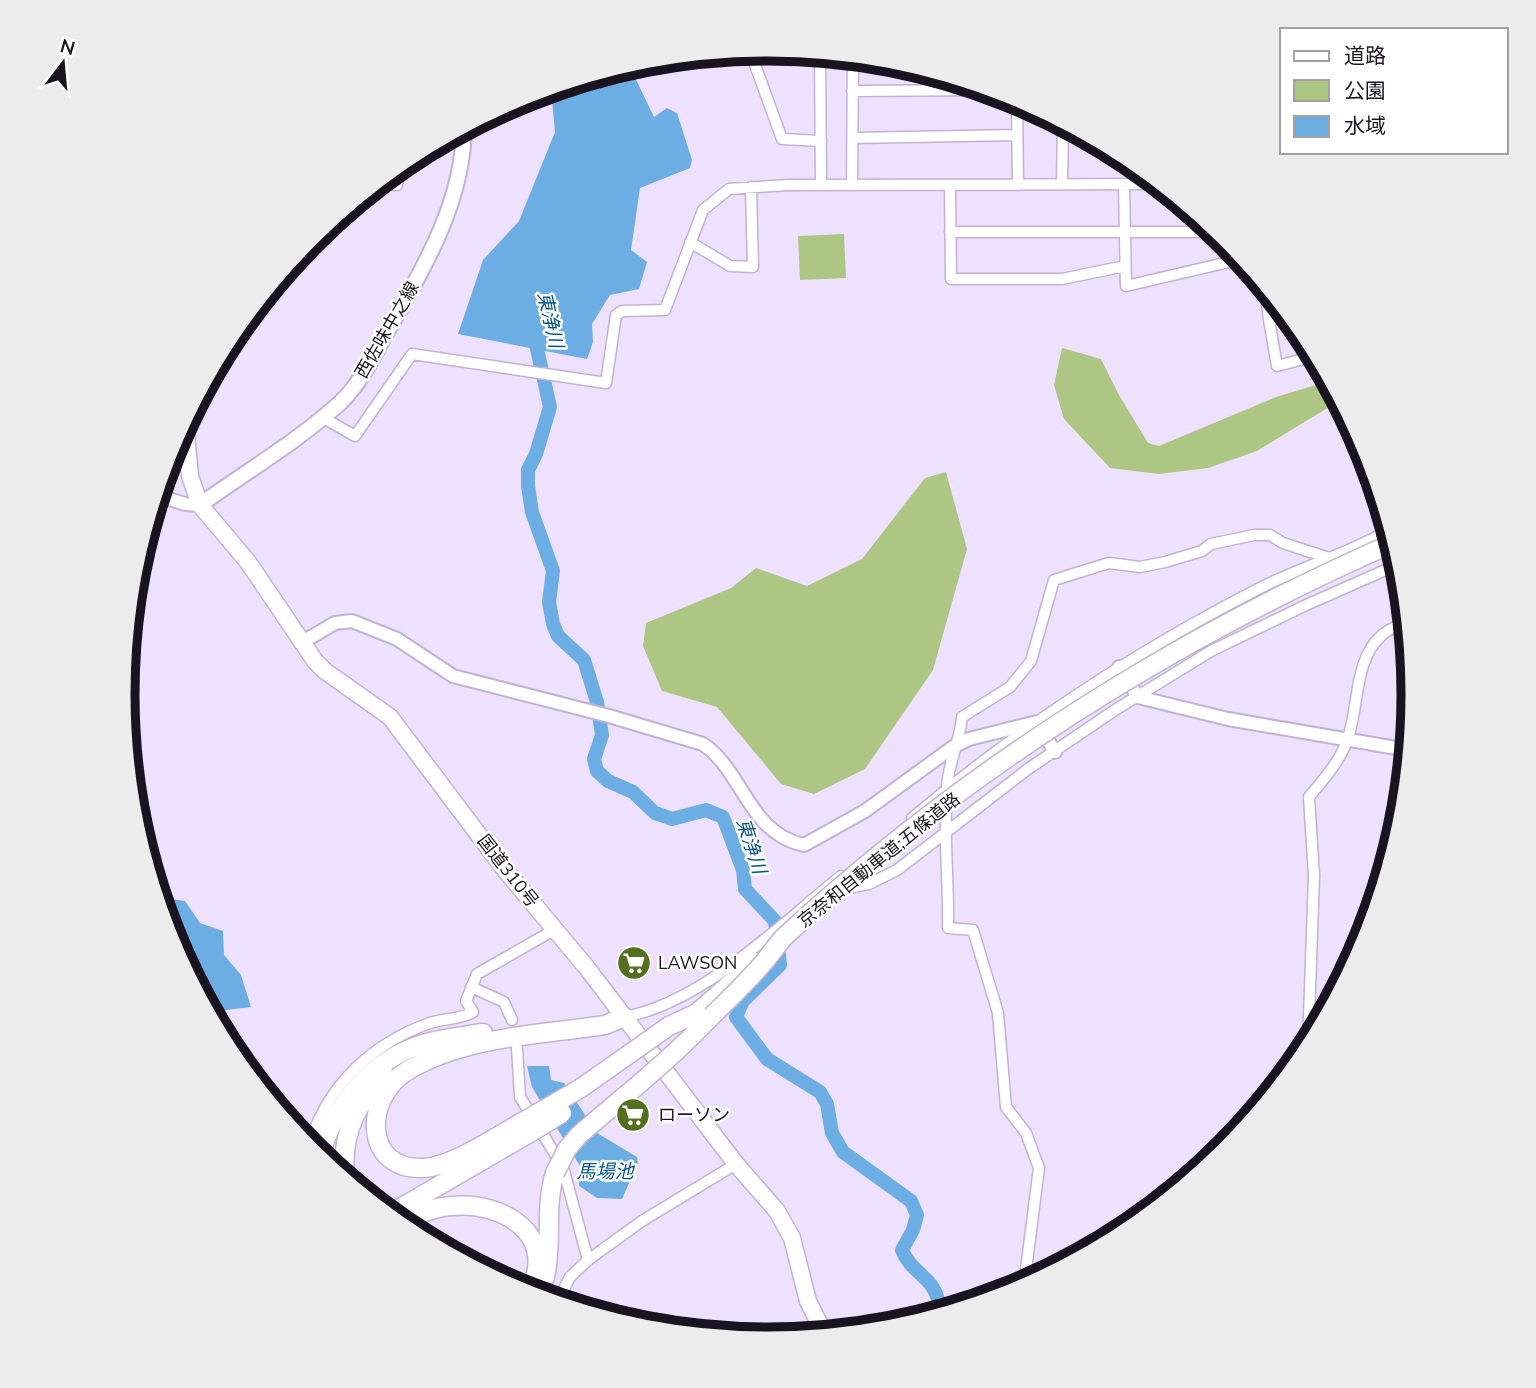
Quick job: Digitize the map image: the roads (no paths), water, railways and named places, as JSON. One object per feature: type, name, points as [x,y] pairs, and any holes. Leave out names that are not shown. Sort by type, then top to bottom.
[{"type":"highway","name":"国道310号","points":[[187,444],[190,476],[200,505],[248,562],[301,643],[325,671],[390,717],[736,1164],[777,1211],[792,1238],[808,1301],[819,1324]]},
{"type":"highway","name":"京奈和自動車道;五條道路","points":[[530,1126],[669,1026],[697,1013],[935,812],[1098,696],[1270,598],[1383,547]]},
{"type":"highway","points":[[541,1285],[547,1268],[548,1202],[555,1173],[567,1149],[579,1135],[667,1060],[764,963],[782,940]]},
{"type":"highway","points":[[324,1144],[330,1125],[353,1090],[374,1072],[422,1044],[602,1015],[624,1017]]},
{"type":"highway","points":[[345,1165],[346,1139],[353,1116],[364,1097],[382,1077],[399,1064],[427,1052],[605,1025],[624,1017]]},
{"type":"highway","points":[[479,1044],[415,1068],[390,1087],[382,1097],[375,1116],[374,1126],[381,1147],[409,1167],[435,1167],[530,1126]]},
{"type":"highway","points":[[338,1157],[338,1143],[345,1123],[374,1072]]},
{"type":"highway","points":[[400,1208],[530,1126]]},
{"type":"highway","points":[[412,1217],[431,1209],[453,1205],[481,1207],[508,1215],[521,1224],[535,1246],[537,1263],[532,1281]]},
{"type":"main road","name":"西佐味中之線","points":[[200,505],[322,417],[359,381],[440,232],[460,177],[463,140]]},
{"type":"street","points":[[754,62],[782,139],[821,141]]},
{"type":"street","points":[[820,64],[821,185]]},
{"type":"street","points":[[852,185],[853,67]]},
{"type":"street","points":[[852,91],[956,90]]},
{"type":"street","points":[[1017,112],[1018,185]]},
{"type":"street","points":[[853,138],[1016,135]]},
{"type":"street","points":[[1062,184],[1065,136]]},
{"type":"street","points":[[322,417],[355,436],[412,354],[606,383],[616,315],[622,311],[665,310],[703,210],[729,189],[821,185],[1143,184]]},
{"type":"street","points":[[950,185],[951,279],[1062,279],[1125,266]]},
{"type":"street","points":[[1124,185],[1126,286],[1230,263]]},
{"type":"street","points":[[690,242],[730,266],[753,267],[751,187]]},
{"type":"street","points":[[950,232],[1199,232]]},
{"type":"street","points":[[1267,306],[1277,366],[1304,359]]},
{"type":"street","points":[[1269,320],[1277,319]]},
{"type":"street","points":[[167,498],[185,504],[200,505]]},
{"type":"street","points":[[624,1017],[674,1001],[704,985],[947,789],[1037,722],[1119,667],[1259,588],[1380,534]]},
{"type":"street","points":[[1026,1272],[1039,1168],[1026,1133],[1006,1107],[998,1013],[973,930],[948,928],[947,789],[953,747],[960,736],[962,717],[1010,687],[1031,661],[1054,580],[1109,563],[1140,567],[1166,562],[1202,551],[1211,544],[1254,535],[1270,535],[1283,543],[1329,558]]},
{"type":"street","points":[[825,888],[854,887],[886,877],[931,847],[1010,783],[1211,651],[1388,569]]},
{"type":"street","points":[[301,643],[335,623],[352,621],[397,639],[453,676],[609,716],[703,744],[716,753],[740,793],[775,835],[804,845],[865,811],[953,747],[969,739],[1037,722]]},
{"type":"street","points":[[1309,1022],[1314,876],[1309,797],[1329,773],[1348,739],[1362,670],[1369,653],[1381,635],[1397,627]]},
{"type":"street","points":[[1119,667],[1138,697],[1194,712],[1398,748]]},
{"type":"street","points":[[1037,722],[1055,752]]},
{"type":"street","points":[[313,1133],[318,1119],[341,1083],[394,1038],[438,1020],[466,1016],[473,1012],[466,1001],[477,974],[554,930]]},
{"type":"street","points":[[471,987],[504,1002],[512,1020]]},
{"type":"street","points":[[517,1048],[520,1097],[563,1167],[587,1260]]},
{"type":"street","points":[[562,1292],[570,1277],[587,1260],[642,1221],[736,1164]]},
{"type":"water","points":[[634,76],[654,117],[667,108],[677,113],[692,160],[690,168],[640,188],[631,250],[647,262],[639,289],[610,295],[592,324],[593,342],[587,359],[458,334],[483,260],[519,221],[555,132],[552,100]]},
{"type":"water","points":[[170,899],[185,901],[200,923],[223,931],[224,955],[241,975],[251,1007],[220,1011],[183,936]]},
{"type":"water","name":"馬場池","points":[[527,1066],[549,1066],[551,1080],[564,1083],[597,1133],[637,1157],[638,1163],[622,1199],[597,1198],[579,1186],[580,1166],[532,1087]]},
{"type":"waterway","name":"東浄川","points":[[533,331],[550,407],[536,454],[528,470],[528,486],[532,512],[553,571],[549,602],[553,624],[558,636],[584,660],[597,702],[602,735],[594,759],[597,771],[608,781],[633,792],[655,813],[672,819],[706,810],[723,817],[743,870],[745,889],[775,921],[780,965],[743,1001],[736,1017],[767,1059],[820,1092],[827,1104],[832,1133],[843,1152],[911,1201],[917,1215],[913,1230],[902,1250],[912,1266],[935,1291],[938,1303]]},
{"type":"place","name":"LAWSON","points":[[634,963]]},
{"type":"place","name":"ローソン","points":[[633,1115]]}]
